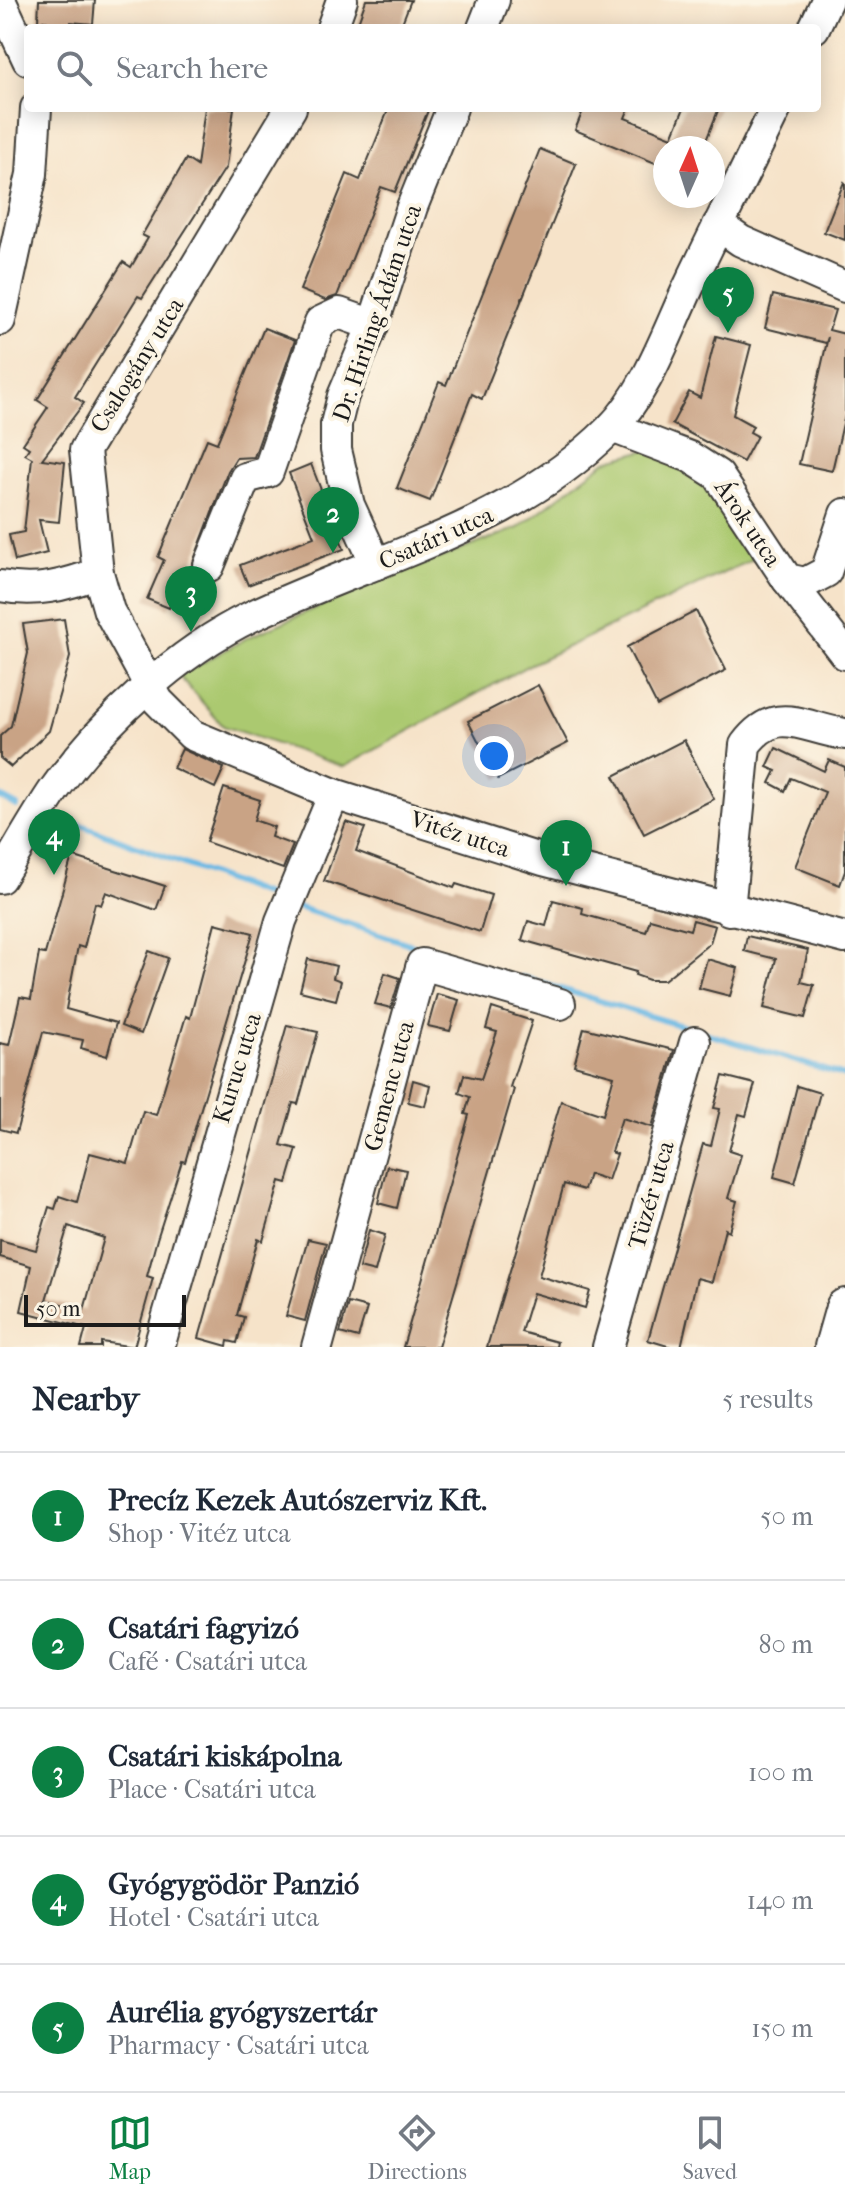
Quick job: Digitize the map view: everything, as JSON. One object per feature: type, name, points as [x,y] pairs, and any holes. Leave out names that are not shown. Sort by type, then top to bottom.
[{"type":"main road","points":[[834,1347],[845,1308]]},
{"type":"street","points":[[0,0],[24,51]]},
{"type":"street","points":[[333,24],[342,0]]},
{"type":"street","points":[[485,24],[494,0]]},
{"type":"street","points":[[816,24],[827,0]]},
{"type":"street","points":[[0,320],[32,174],[36,112]]},
{"type":"street","name":"Csalogány utca","points":[[149,686],[109,611],[98,573],[85,450],[289,112]]},
{"type":"street","name":"Dr. Hirling Ádám utca","points":[[376,564],[349,505],[336,450],[336,424],[343,396],[373,325],[412,207],[450,112]]},
{"type":"street","name":"Csatári utca","points":[[0,878],[55,789],[149,686],[194,650],[251,617],[509,505],[560,471],[612,427],[651,367],[774,112]]},
{"type":"street","points":[[718,225],[741,241],[845,287]]},
{"type":"street","points":[[209,566],[245,478],[268,472],[320,322],[339,313],[373,325]]},
{"type":"street","name":"Árok utca","points":[[612,427],[690,457],[718,475],[766,553],[787,579],[805,583],[826,572],[845,514]]},
{"type":"street","points":[[0,586],[24,591],[59,587],[98,573]]},
{"type":"street","points":[[787,579],[845,654]]},
{"type":"street","name":"Vitéz utca","points":[[149,686],[167,711],[192,735],[334,794],[504,849],[729,910],[845,937]]},
{"type":"street","points":[[729,910],[745,745],[759,726],[785,719],[845,734]]},
{"type":"street","name":"Kuruc utca","points":[[159,1347],[281,921],[334,794]]},
{"type":"street","name":"Gemenc utca","points":[[317,1347],[422,964],[560,1004]]},
{"type":"street","name":"Tüzér utca","points":[[608,1347],[695,1042]]},
{"type":"green space","points":[[650,449],[715,486],[753,559],[529,665],[344,767],[223,726],[179,676],[247,638],[362,588],[518,528],[606,461]]},
{"type":"building","points":[[39,0],[95,0],[93,24],[46,24],[46,21],[38,21]]},
{"type":"building","points":[[366,0],[411,0],[402,24],[357,24]]},
{"type":"building","points":[[204,112],[233,112],[226,167],[142,298],[138,296],[75,397],[84,403],[42,459],[65,462],[59,522],[39,520],[47,553],[15,561],[9,535],[24,532],[32,458],[25,454],[29,448],[23,444],[48,407],[37,400],[123,262],[131,267],[148,238],[142,235],[186,159],[197,166]]},
{"type":"building","points":[[387,112],[427,112],[395,192],[381,187],[337,296],[325,300],[300,290],[347,174],[360,180]]},
{"type":"building","points":[[582,112],[627,112],[625,118],[670,136],[653,136],[653,162],[575,130]]},
{"type":"building","points":[[682,112],[717,112],[708,136],[672,136]]},
{"type":"building","points":[[540,149],[576,164],[482,399],[472,394],[430,501],[397,488],[439,382],[446,385]]},
{"type":"building","points":[[845,183],[845,240],[824,232]]},
{"type":"building","points":[[773,295],[835,310],[829,330],[845,334],[845,415],[832,471],[799,464],[828,337],[826,343],[765,328]]},
{"type":"building","points":[[264,328],[295,340],[254,457],[236,458],[228,471],[190,570],[186,568],[169,608],[147,599],[164,560],[158,557],[207,439],[217,443]]},
{"type":"building","points":[[716,336],[751,345],[733,415],[753,426],[750,432],[757,436],[743,462],[672,424],[689,392],[700,398]]},
{"type":"building","points":[[311,464],[344,549],[248,585],[240,565],[314,537],[289,473]]},
{"type":"building","points":[[696,611],[726,670],[657,706],[627,647]]},
{"type":"building","points":[[64,619],[70,657],[49,731],[11,767],[0,758],[0,736],[11,726],[28,653],[23,624]]},
{"type":"building","points":[[538,685],[568,743],[498,779],[468,721]]},
{"type":"building","points":[[684,740],[714,799],[644,834],[614,776]]},
{"type":"building","points":[[776,748],[824,771],[829,760],[845,767],[845,871],[840,885],[795,867],[825,792],[791,778],[785,791],[770,783],[776,771],[767,767]]},
{"type":"building","points":[[182,749],[224,768],[215,788],[173,768]]},
{"type":"building","points":[[224,788],[260,800],[254,820],[274,827],[271,837],[293,845],[283,869],[206,842]]},
{"type":"building","points":[[346,822],[365,828],[356,851],[454,888],[456,884],[491,895],[480,932],[324,881]]},
{"type":"building","points":[[72,856],[165,886],[156,910],[106,892],[101,905],[95,903],[84,948],[78,946],[66,1009],[116,1023],[107,1056],[81,1048],[83,1040],[43,1032],[16,1133],[0,1129],[0,1043],[9,1045],[20,997],[31,999],[39,953],[45,954]]},
{"type":"building","points":[[553,900],[583,908],[582,914],[646,932],[650,919],[690,930],[693,920],[715,926],[710,943],[664,980],[649,980],[635,975],[636,972],[522,940],[528,921],[546,926]]},
{"type":"building","points":[[215,923],[253,933],[185,1162],[182,1161],[157,1239],[147,1276],[153,1278],[134,1347],[101,1342],[101,1347],[81,1347],[86,1328],[21,1311],[31,1266],[0,1257],[0,1240],[36,1250],[49,1207],[55,1209],[59,1196],[77,1202],[90,1153],[128,1163],[143,1111],[156,1115],[186,1016],[190,1018]],"holes":[[[68,1226],[104,1238],[84,1310],[46,1300]]]},
{"type":"building","points":[[747,936],[808,950],[801,982],[814,985],[805,1018],[764,1008],[776,959],[744,951]]},
{"type":"building","points":[[149,951],[168,958],[141,1034],[121,1026]]},
{"type":"building","points":[[308,959],[336,966],[333,978],[341,981],[336,1000],[300,991]]},
{"type":"building","points":[[707,959],[738,968],[730,996],[699,988]]},
{"type":"building","points":[[385,973],[400,978],[391,1008],[375,1004]]},
{"type":"building","points":[[437,994],[459,1000],[450,1031],[428,1026]]},
{"type":"building","points":[[492,1008],[532,1021],[510,1087],[514,1089],[438,1347],[403,1347],[469,1115],[465,1114],[470,1097],[459,1093],[464,1075],[481,1079],[497,1032],[486,1029]]},
{"type":"building","points":[[287,1025],[318,1032],[298,1104],[293,1103],[281,1145],[297,1149],[287,1183],[280,1181],[263,1241],[258,1239],[237,1315],[244,1317],[237,1343],[228,1341],[227,1346],[199,1338]]},
{"type":"building","points":[[584,1028],[674,1050],[652,1127],[622,1118],[611,1152],[617,1154],[608,1180],[589,1174],[584,1190],[564,1184],[539,1276],[590,1291],[585,1308],[533,1293],[521,1332],[557,1342],[556,1347],[487,1347],[561,1101],[603,1115],[614,1076],[574,1065]]},
{"type":"building","points":[[723,1076],[755,1084],[746,1116],[739,1114],[729,1151],[741,1155],[728,1198],[737,1201],[729,1231],[725,1229],[712,1282],[697,1278],[681,1347],[671,1347],[648,1340],[703,1144],[711,1146],[720,1109],[714,1108]]},
{"type":"building","points":[[413,1080],[430,1085],[425,1106],[408,1102]]},
{"type":"building","points":[[797,1086],[820,1093],[795,1183],[774,1177]]},
{"type":"building","points":[[387,1166],[406,1170],[397,1208],[378,1203]]},
{"type":"building","points":[[369,1230],[385,1235],[375,1272],[359,1268]]},
{"type":"building","points":[[308,1239],[326,1243],[305,1321],[286,1316]]},
{"type":"building","points":[[348,1303],[367,1308],[358,1338],[340,1333]]},
{"type":"waterway","points":[[0,797],[17,806]]},
{"type":"waterway","points":[[73,822],[279,900]]},
{"type":"waterway","points":[[297,907],[446,956]]},
{"type":"waterway","points":[[522,977],[845,1076]]},
{"type":"place","name":"Aurélia gyógyszertár","points":[[728,333]]},
{"type":"place","name":"Csatári fagyizó","points":[[333,553]]},
{"type":"place","name":"Csatári kiskápolna","points":[[191,632]]},
{"type":"place","name":"Gyógygödör Panzió","points":[[54,875]]},
{"type":"place","name":"Precíz Kezek Autószerviz Kft.","points":[[566,886]]}]
